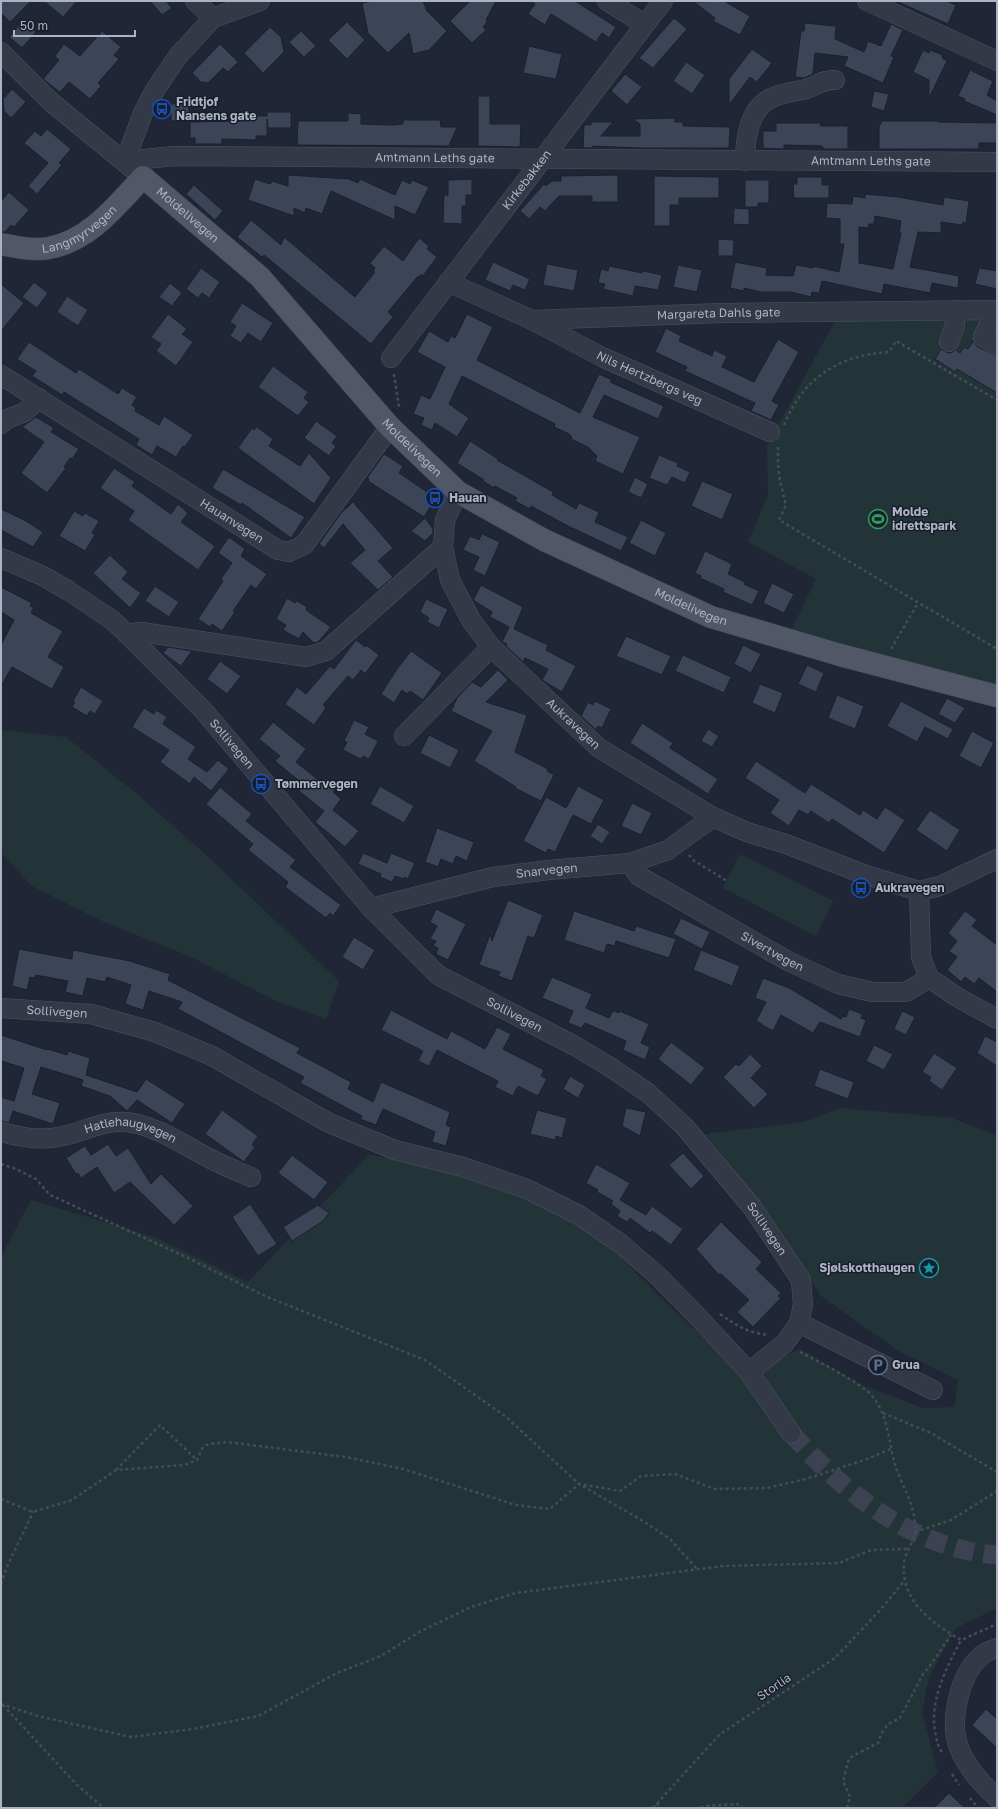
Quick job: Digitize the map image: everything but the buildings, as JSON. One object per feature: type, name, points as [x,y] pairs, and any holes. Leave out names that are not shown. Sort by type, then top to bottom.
[{"type":"main road","name":"Langmyrvegen","points":[[1,244],[34,249],[49,248],[73,240],[106,216],[143,177]]},
{"type":"main road","name":"Moldelivegen","points":[[143,177],[260,277],[395,419],[458,492],[544,540],[711,617],[840,654],[997,696]]},
{"type":"street","points":[[195,1],[213,18]]},
{"type":"street","points":[[125,161],[138,125],[155,90],[178,56],[213,18],[260,1]]},
{"type":"street","points":[[608,1],[644,24]]},
{"type":"street","name":"Kirkebakken","points":[[391,358],[663,1]]},
{"type":"street","points":[[866,1],[997,61]]},
{"type":"street","name":"Moldelivegen","points":[[1,52],[51,102],[143,177]]},
{"type":"street","points":[[745,161],[750,128],[757,109],[768,100],[776,97],[811,87],[821,82],[835,80]]},
{"type":"street","name":"Amtmann Leths gate","points":[[125,161],[174,156],[997,162]]},
{"type":"street","name":"Margareta Dahls gate","points":[[448,282],[532,320],[722,313],[995,310]]},
{"type":"street","points":[[949,342],[955,325],[955,310]]},
{"type":"street","points":[[995,310],[991,322],[983,337],[997,345]]},
{"type":"street","name":"Nils Hertzbergs veg","points":[[532,320],[602,357],[777,434]]},
{"type":"street","name":"Hauanvegen","points":[[4,380],[39,398],[278,550],[290,552],[304,545],[320,525],[395,419]]},
{"type":"street","points":[[1,424],[7,419],[25,412],[39,398]]},
{"type":"street","name":"Aukravegen","points":[[458,492],[445,520],[443,547],[450,580],[471,620],[491,647],[599,748],[713,817],[747,832],[786,844],[866,875],[919,891]]},
{"type":"street","points":[[127,634],[141,632],[306,657],[326,651],[443,547]]},
{"type":"street","name":"Sollivegen","points":[[1,1008],[92,1014],[154,1032],[212,1056],[329,1123],[395,1150],[463,1167],[527,1189],[579,1214],[621,1244],[658,1276],[749,1372],[785,1343],[799,1323],[803,1305],[801,1280],[752,1207],[684,1126],[648,1093],[610,1067],[575,1046],[438,975],[371,908],[203,710],[127,634],[112,620],[69,591],[43,576],[2,559]]},
{"type":"street","points":[[404,736],[491,647]]},
{"type":"street","name":"Snarvegen","points":[[371,908],[493,877],[549,870],[630,863],[668,850],[713,817]]},
{"type":"street","points":[[997,859],[940,886],[919,891],[921,957],[929,978],[957,997],[997,1020]]},
{"type":"street","name":"Sivertvegen","points":[[630,863],[639,876],[788,961],[838,984],[872,992],[906,992],[929,978]]},
{"type":"street","name":"Hatlehaugvegen","points":[[1,1132],[17,1137],[48,1139],[108,1124],[125,1122],[139,1124],[251,1177]]},
{"type":"street","points":[[799,1323],[932,1390]]},
{"type":"street","points":[[749,1372],[791,1433]]},
{"type":"street","points":[[997,1648],[981,1656],[966,1674],[961,1686],[955,1730],[959,1749],[968,1765],[997,1798]]},
{"type":"path","points":[[997,400],[896,341],[889,352],[873,353],[840,363],[811,382],[799,396],[777,434],[778,465],[786,505],[779,520],[997,649]]},
{"type":"path","points":[[391,358],[395,419]]},
{"type":"path","points":[[934,364],[937,360]]},
{"type":"path","points":[[897,638],[918,603]]},
{"type":"path","points":[[680,841],[693,860],[727,881]]},
{"type":"path","points":[[1,1164],[16,1169],[36,1179],[50,1195],[182,1255],[265,1296],[425,1360],[505,1416],[579,1484],[643,1521],[670,1539],[697,1569]]},
{"type":"path","points":[[699,1318],[710,1307],[740,1328],[752,1333],[768,1335],[785,1343],[860,1386],[873,1396],[882,1413],[896,1466],[913,1511],[915,1532],[904,1563],[904,1581],[912,1599],[928,1619],[961,1640],[997,1624]]},
{"type":"path","points":[[882,1413],[931,1433],[997,1472]]},
{"type":"path","points":[[1,1499],[33,1511],[72,1500],[116,1470],[160,1425],[197,1460]]},
{"type":"path","points":[[116,1470],[184,1465],[197,1460],[203,1447],[209,1444],[228,1442],[346,1457],[403,1469],[516,1505],[550,1509],[579,1484]]},
{"type":"path","points":[[579,1484],[620,1491],[641,1476],[676,1474],[715,1489],[767,1488],[806,1479],[867,1459],[891,1449]]},
{"type":"path","points":[[915,1532],[951,1520],[997,1491]]},
{"type":"path","points":[[1,1584],[5,1570],[25,1532],[33,1511]]},
{"type":"path","points":[[2,1704],[38,1716],[131,1737],[193,1729],[258,1716],[337,1673],[381,1656],[421,1631],[471,1607],[516,1593],[723,1566],[839,1563],[871,1550],[908,1549]]},
{"type":"path","name":"Storlia","points":[[653,1808],[719,1735],[835,1658],[882,1608],[904,1581]]},
{"type":"path","points":[[848,1808],[850,1797],[843,1781],[849,1758],[870,1749],[878,1743],[881,1734],[888,1724],[900,1718],[923,1674],[951,1634]]},
{"type":"path","points":[[2,1704],[78,1786],[104,1808]]},
{"type":"path","points":[[657,1803],[660,1808]]},
{"type":"path","points":[[701,1808],[704,1806],[737,1804],[743,1808]]},
{"type":"shaded area","name":"Molde idrettspark","points":[[997,316],[997,685],[788,637],[816,579],[748,542],[768,495],[767,446],[837,317]]},
{"type":"shaded area","points":[[1,730],[66,737],[138,795],[205,854],[339,981],[326,1019],[274,1000],[189,956],[102,921],[32,886],[1,853]]},
{"type":"shaded area","points":[[740,854],[833,901],[816,936],[723,888]]},
{"type":"shaded area","points":[[840,1108],[952,1118],[997,1136],[997,1608],[956,1628],[929,1677],[922,1713],[938,1772],[902,1808],[1,1808],[1,1257],[31,1200],[154,1237],[248,1282],[369,1155],[460,1168],[586,1222],[659,1296],[716,1350],[748,1385],[771,1362],[800,1349],[864,1386],[923,1408],[954,1407],[958,1380],[897,1350],[821,1296],[761,1203],[705,1134],[803,1122]]},
{"type":"tunnel","points":[[791,1433],[834,1477],[883,1514],[909,1530],[937,1542],[966,1550],[997,1555]]},
{"type":"place","name":"Fridtjof Nansens gate","points":[[162,109]]},
{"type":"place","name":"Hauan","points":[[435,498]]},
{"type":"place","name":"Molde idrettspark","points":[[878,519]]},
{"type":"place","name":"Tømmervegen","points":[[261,784]]},
{"type":"place","name":"Aukravegen","points":[[861,888]]},
{"type":"place","name":"Sjølskotthaugen","points":[[929,1268]]},
{"type":"place","name":"Grua","points":[[878,1365]]}]
